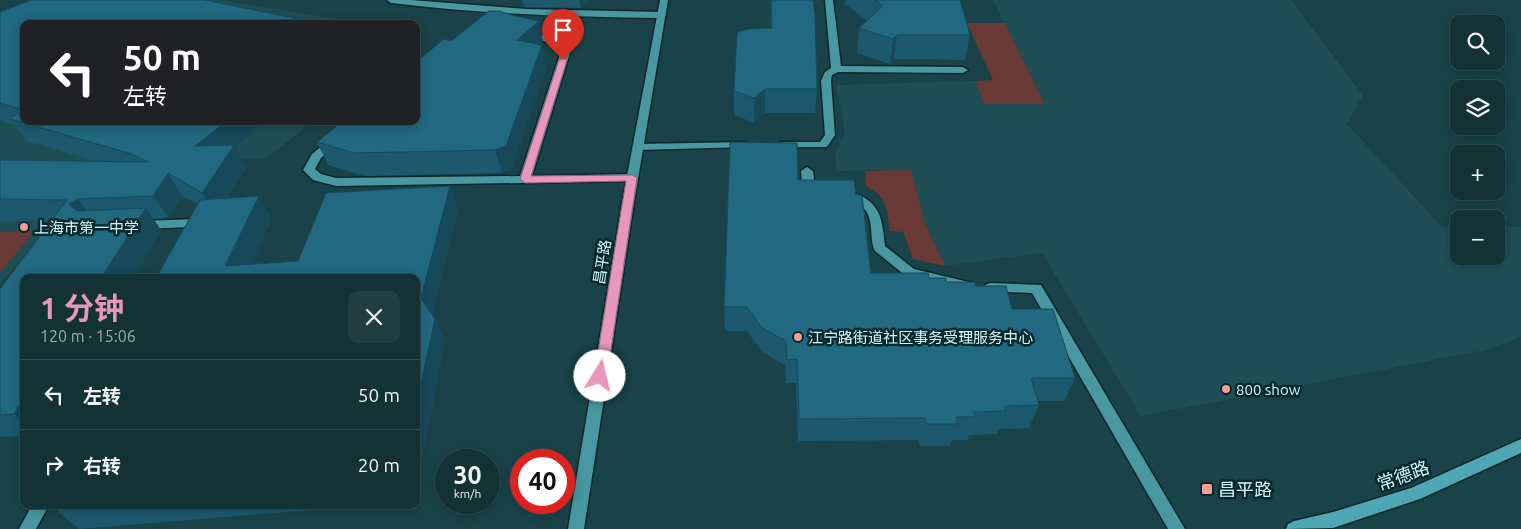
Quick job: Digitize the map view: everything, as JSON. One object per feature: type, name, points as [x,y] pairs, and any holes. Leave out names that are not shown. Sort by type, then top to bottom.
[{"type":"main road","name":"常德路","points":[[1294,529],[1333,520],[1414,494],[1521,446]]},
{"type":"street","points":[[390,0],[422,5],[533,14],[662,15]]},
{"type":"street","points":[[488,10],[493,0]]},
{"type":"street","name":"昌平路","points":[[576,529],[632,178],[664,0]]},
{"type":"street","points":[[829,0],[836,69]]},
{"type":"street","points":[[515,31],[568,43],[525,179]]},
{"type":"street","points":[[638,147],[823,145],[830,135],[826,82],[828,74],[836,69],[963,70]]},
{"type":"street","points":[[353,125],[316,156],[309,170],[317,177],[336,182],[632,178]]},
{"type":"street","points":[[807,171],[809,195],[858,198],[870,206],[876,218],[880,248],[910,272],[978,288],[1036,288],[1177,529]]},
{"type":"street","points":[[132,225],[198,223],[190,238]]},
{"type":"street","points":[[27,529],[39,509]]},
{"type":"shaded area","points":[[83,0],[222,0],[342,20],[31,20]]},
{"type":"shaded area","points":[[993,0],[1291,0],[1363,95],[1347,124],[1442,227],[1450,227],[1450,265],[1505,265],[1505,227],[1521,227],[1521,337],[1485,350],[1141,416],[1042,253],[945,266],[925,223],[911,170],[837,171],[835,154],[845,132],[836,85],[975,81],[984,104],[1045,104]]},
{"type":"shaded area","points":[[967,23],[1005,23],[1045,104],[984,104],[975,81],[993,80]]},
{"type":"shaded area","points":[[20,24],[20,125],[308,125],[267,158],[107,161],[95,171],[0,284],[0,32]]},
{"type":"shaded area","points":[[911,170],[925,223],[945,266],[913,259],[903,232],[890,231],[885,204],[882,199],[866,186],[865,171]]},
{"type":"shaded area","points":[[35,231],[0,272],[0,232]]},
{"type":"building","points":[[31,0],[205,0],[304,20],[20,20],[20,109],[0,103],[0,12]]},
{"type":"building","points":[[771,0],[813,0],[817,89],[765,89],[754,98],[734,91],[737,32],[748,29],[772,28]]},
{"type":"building","points":[[875,0],[960,0],[970,35],[897,35],[893,39],[859,28],[883,6]]},
{"type":"building","points":[[489,11],[499,11],[539,21],[517,40],[542,45],[506,146],[495,150],[354,153],[317,142],[338,125],[420,125],[420,59],[444,39],[451,41]]},
{"type":"building","points":[[20,112],[20,122],[10,119]]},
{"type":"building","points":[[31,125],[222,125],[195,146],[234,145],[202,193],[168,173],[153,196],[78,199],[70,203],[70,206],[78,211],[146,208],[104,274],[20,274],[20,404],[14,414],[0,415],[0,289],[67,200],[0,199],[0,160],[148,162],[132,154]]},
{"type":"building","points":[[730,142],[797,143],[798,180],[854,180],[856,195],[862,195],[871,273],[928,273],[929,278],[946,278],[946,282],[975,282],[976,286],[1006,286],[1012,309],[1053,309],[1075,378],[1031,378],[1039,405],[1005,406],[1006,411],[974,412],[975,417],[956,417],[957,424],[926,424],[925,418],[799,419],[797,359],[787,360],[786,341],[762,328],[747,307],[724,307]]},
{"type":"building","points":[[450,186],[421,298],[435,319],[420,388],[420,274],[158,274],[200,200],[259,196],[225,266],[298,261],[326,193]]},
{"type":"place","name":"上海市第一中学","points":[[24,227]]},
{"type":"place","name":"江宁路街道社区事务受理服务中心","points":[[798,337]]},
{"type":"place","name":"800 show","points":[[1226,389]]},
{"type":"place","name":"昌平路","points":[[1207,489]]},
{"type":"route","points":[[563,60],[525,179],[632,178],[600,376]]}]
